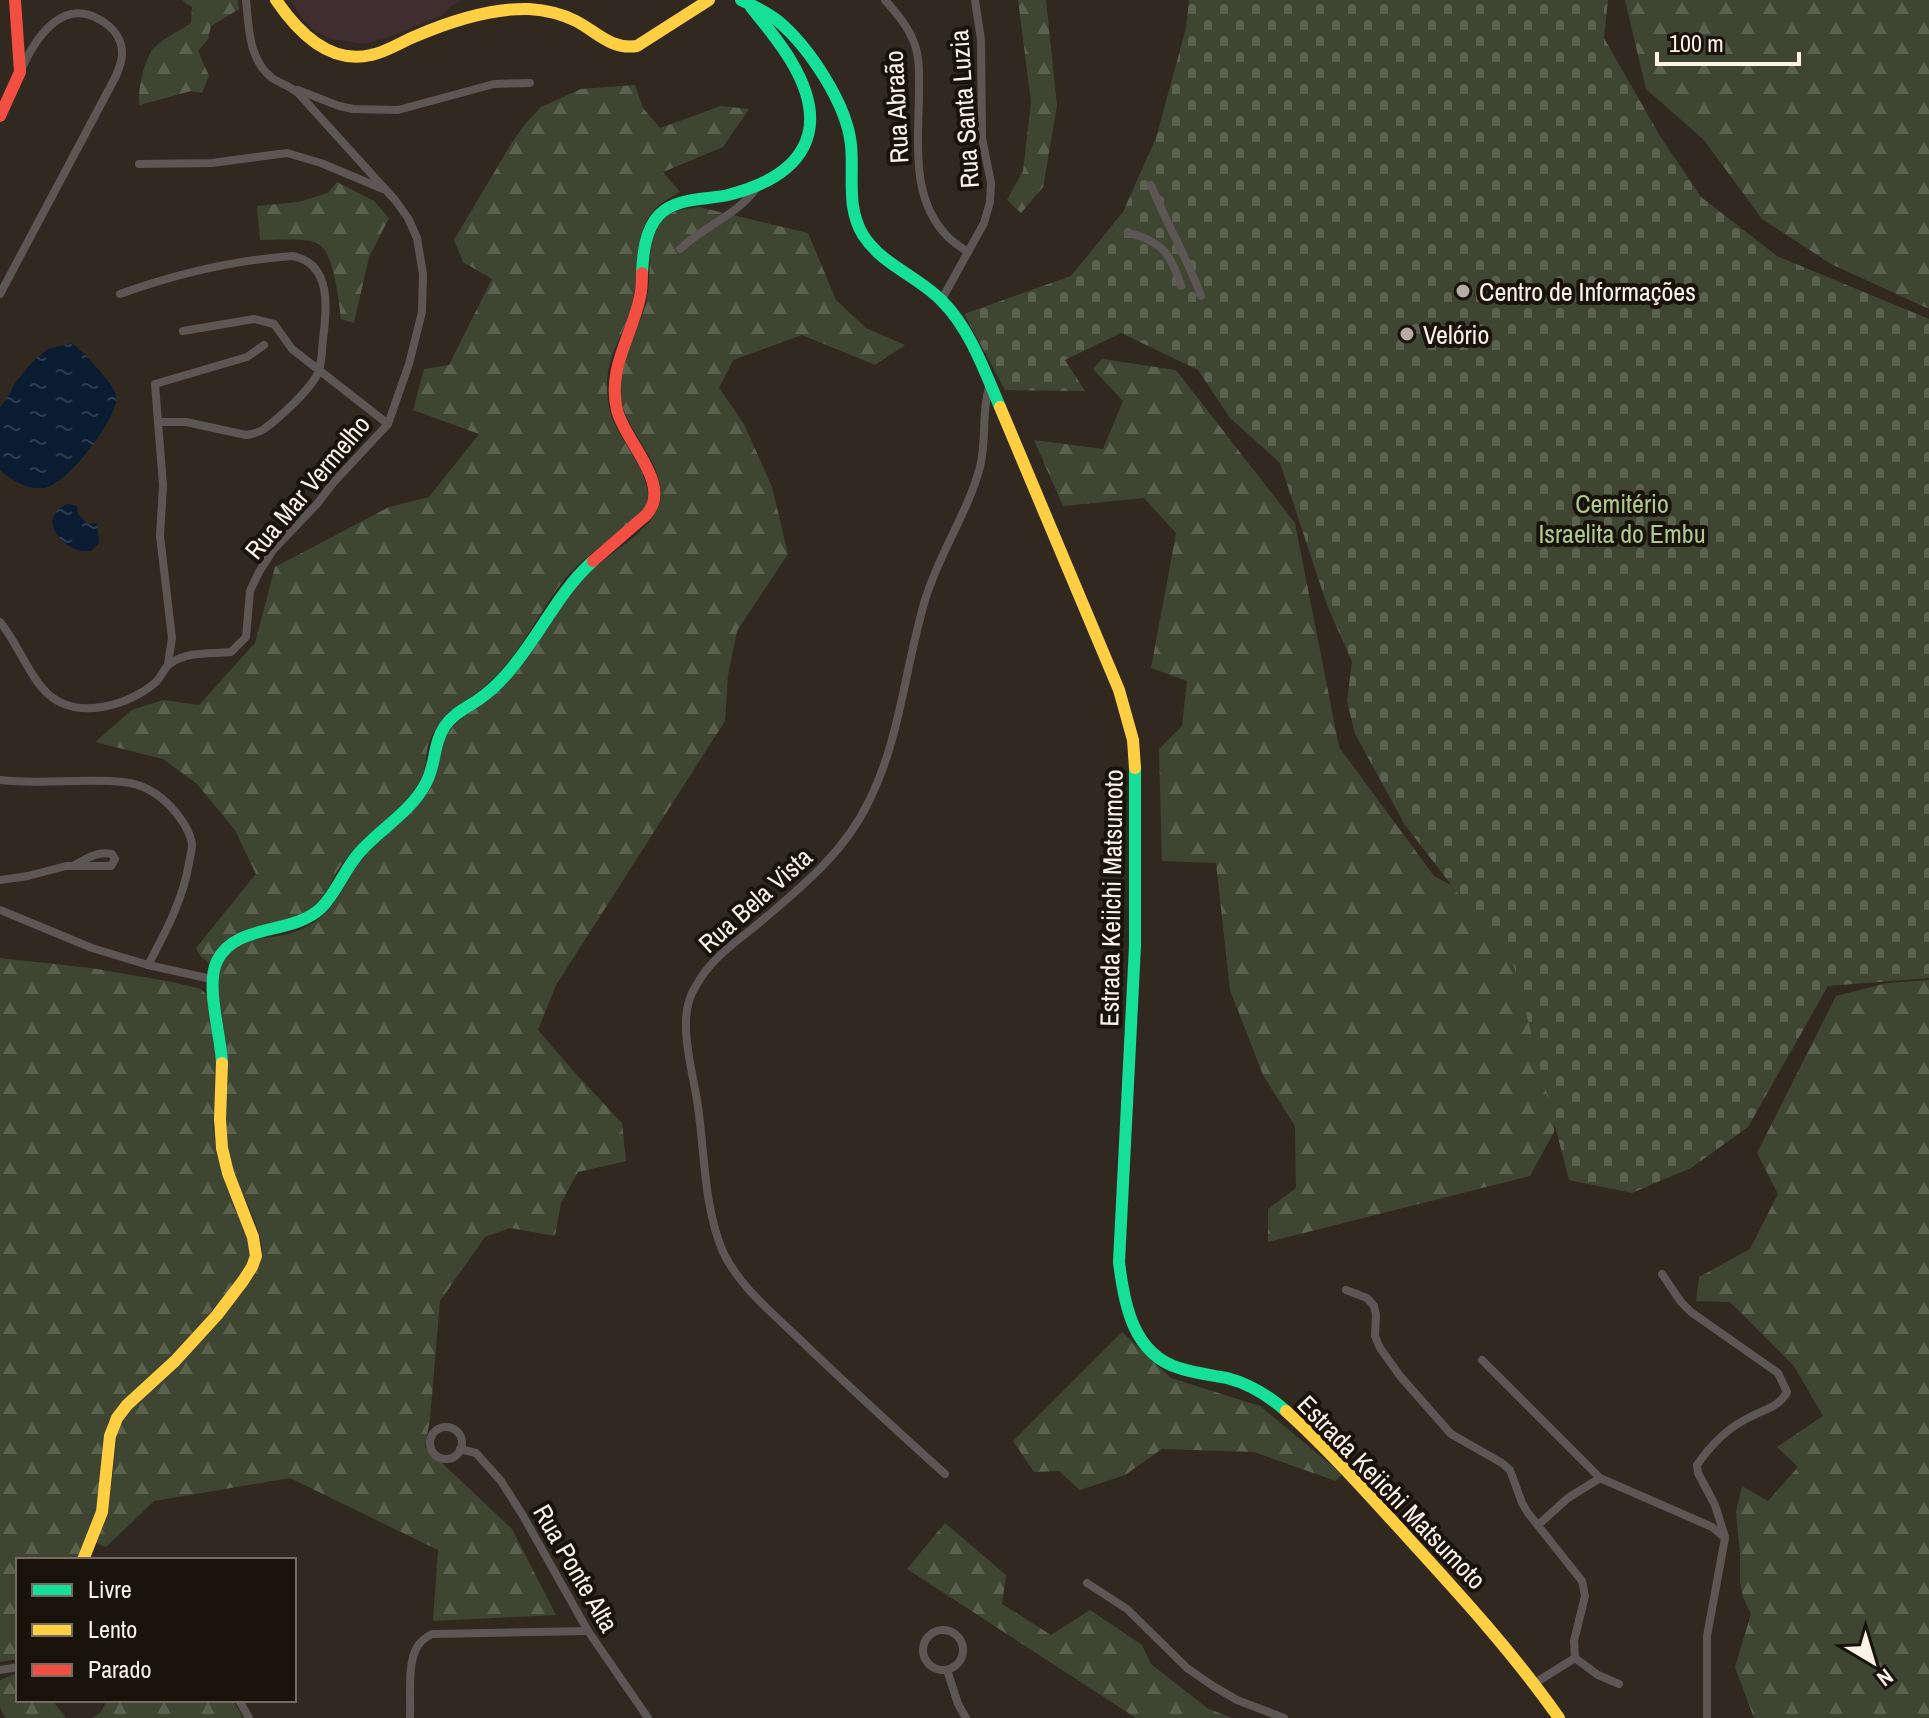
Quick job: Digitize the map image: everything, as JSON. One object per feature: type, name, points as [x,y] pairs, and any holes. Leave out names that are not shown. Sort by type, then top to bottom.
[{"type":"main road","points":[[0,116],[20,72],[15,0]]},
{"type":"main road","points":[[276,0],[313,44],[333,53],[357,58],[377,54],[470,17],[495,11],[530,9],[553,12],[576,21],[623,49],[637,46],[709,0]]},
{"type":"main road","points":[[84,1558],[102,1512],[113,1424],[235,1292],[250,1272],[256,1256],[255,1242],[227,1170],[218,1127],[221,1047],[211,979],[219,955],[237,939],[251,933],[289,927],[308,919],[323,907],[358,854],[401,813],[426,783],[432,770],[433,752],[450,720],[502,679],[522,656],[564,590],[651,509],[654,498],[648,466],[617,415],[613,394],[617,358],[640,299],[642,267],[652,226],[665,209],[731,194],[777,175],[807,143],[811,114],[802,82],[792,63],[744,1]]},
{"type":"main road","name":"Estrada Keiichi Matsumoto","points":[[744,1],[777,20],[798,40],[829,89],[851,140],[850,188],[861,232],[882,257],[942,299],[968,338],[1009,425],[1125,707],[1133,737],[1136,778],[1135,901],[1119,1262],[1122,1292],[1141,1340],[1152,1354],[1177,1368],[1252,1386],[1298,1421],[1464,1598],[1535,1683],[1559,1718]]},
{"type":"street","name":"Rua Mar Vermelho","points":[[168,664],[187,655],[231,652],[246,637],[250,591],[273,550],[388,424],[409,364],[422,312],[423,274],[417,238],[408,218],[292,87],[272,78],[260,65],[253,54],[246,0]]},
{"type":"street","name":"Rua Abraão","points":[[885,0],[906,25],[918,57],[917,159],[920,183],[938,224],[948,237],[968,252]]},
{"type":"street","name":"Rua Santa Luzia","points":[[942,299],[984,223],[990,202],[991,183],[982,138],[981,40],[975,0]]},
{"type":"street","points":[[0,294],[116,76],[122,60],[121,45],[97,18],[66,15],[34,43],[20,72]]},
{"type":"street","points":[[292,87],[339,106],[372,111],[398,110],[494,84],[530,83]]},
{"type":"street","points":[[139,164],[212,163],[287,153],[321,163],[387,191]]},
{"type":"street","points":[[680,249],[694,236],[741,206],[760,183]]},
{"type":"street","points":[[1151,185],[1201,296]]},
{"type":"street","points":[[1129,233],[1147,238],[1167,253],[1181,286]]},
{"type":"street","points":[[120,294],[168,277],[230,263],[293,256],[313,265],[324,288],[327,308],[319,372],[308,389],[266,428],[242,435],[186,422],[158,422]]},
{"type":"street","points":[[183,331],[254,319],[274,324],[292,349],[388,424]]},
{"type":"street","points":[[0,622],[47,694],[64,704],[88,708],[112,705],[138,696],[160,679],[168,664],[172,638],[160,536],[163,485],[155,384],[247,357],[264,345]]},
{"type":"street","name":"Rua Bela Vista","points":[[945,1474],[842,1380],[732,1268],[715,1228],[705,1173],[687,1039],[687,1013],[691,994],[705,972],[728,948],[814,875],[853,831],[869,802],[894,736],[926,598],[975,484],[981,463],[985,399],[990,384]]},
{"type":"street","points":[[0,780],[124,782],[151,790],[178,814],[192,844],[188,871],[173,918],[148,965]]},
{"type":"street","points":[[0,880],[75,865],[111,866],[115,862],[114,856],[109,853],[95,854],[75,865]]},
{"type":"street","points":[[0,910],[92,948],[211,979]]},
{"type":"street","points":[[1662,1274],[1691,1312],[1778,1373],[1787,1392],[1782,1401],[1749,1417],[1726,1433],[1697,1465],[1715,1505],[1725,1538],[1707,1636],[1707,1718]]},
{"type":"street","points":[[1346,1290],[1367,1298],[1374,1306],[1375,1336],[1380,1348],[1400,1376],[1451,1434],[1510,1470],[1522,1503],[1582,1581],[1585,1596],[1574,1641],[1575,1658]]},
{"type":"street","points":[[1482,1360],[1600,1478],[1712,1527],[1725,1538]]},
{"type":"street","name":"Rua Ponte Alta","points":[[460,1449],[476,1453],[501,1481],[588,1631],[648,1718]]},
{"type":"street","points":[[1538,1525],[1568,1498],[1600,1478]]},
{"type":"street","points":[[1087,1583],[1127,1609],[1187,1668],[1213,1686],[1237,1700],[1284,1718]]},
{"type":"street","points":[[410,1718],[414,1655],[418,1645],[432,1634],[588,1631]]},
{"type":"street","points":[[941,1631],[955,1635],[963,1647],[959,1662],[947,1670],[929,1665],[923,1651],[928,1638],[941,1631]]},
{"type":"street","points":[[1535,1683],[1575,1658]]},
{"type":"street","points":[[1575,1658],[1598,1675],[1619,1684]]},
{"type":"street","points":[[947,1670],[966,1718]]},
{"type":"shaded area","points":[[290,0],[459,2],[443,15],[364,44],[332,39],[316,32]]},
{"type":"green space","points":[[182,0],[238,0],[239,9],[211,26],[208,39],[198,51],[209,76],[202,93],[191,91],[140,105],[140,85],[153,49],[191,23],[192,7]]},
{"type":"green space","points":[[1018,0],[1046,0],[1057,106],[1043,187],[1021,213],[1007,200],[1023,171],[1031,102]]},
{"type":"green space","name":"Cemitério Israelita do Embu","points":[[1189,0],[1608,0],[1604,38],[1660,136],[1701,197],[1777,256],[1929,319],[1929,978],[1828,986],[1748,1127],[1691,1168],[1632,1193],[1569,1180],[1514,966],[1405,825],[1355,734],[1347,701],[1352,662],[1327,605],[1280,463],[1230,418],[1198,370],[1121,333],[1065,360],[1085,391],[1005,390],[964,314],[1071,276],[1123,212],[1156,138],[1186,28]]},
{"type":"green space","points":[[1625,0],[1929,0],[1929,309],[1831,264],[1762,219],[1704,140],[1646,89]]},
{"type":"green space","points":[[635,85],[643,108],[660,128],[721,106],[749,109],[723,147],[663,172],[680,192],[654,210],[642,233],[634,296],[610,364],[607,393],[614,422],[642,472],[648,496],[645,506],[566,578],[499,673],[443,719],[431,738],[423,774],[412,793],[351,853],[319,901],[301,915],[231,936],[209,963],[196,948],[256,874],[235,830],[197,784],[163,759],[95,742],[132,710],[163,700],[199,705],[255,643],[275,567],[389,507],[429,497],[479,434],[413,410],[424,369],[449,365],[492,279],[463,262],[454,240],[511,144],[541,107],[581,89]]},
{"type":"green space","points":[[337,182],[374,201],[389,218],[369,257],[354,323],[341,319],[335,277],[323,248],[306,240],[260,240],[257,206],[298,202],[328,193]]},
{"type":"green space","points":[[699,207],[808,233],[836,300],[866,328],[905,345],[875,365],[802,335],[733,360],[719,388],[744,424],[772,487],[788,554],[737,631],[728,675],[725,721],[556,985],[538,1030],[622,1123],[626,1161],[578,1172],[561,1203],[555,1236],[510,1228],[485,1237],[440,1301],[425,1447],[512,1529],[556,1615],[433,1621],[438,1550],[290,1478],[154,1501],[106,1547],[96,1543],[108,1514],[118,1427],[124,1417],[240,1296],[261,1261],[259,1234],[231,1166],[225,1136],[227,1055],[217,984],[221,965],[238,946],[297,931],[326,912],[364,857],[415,808],[430,789],[442,746],[454,725],[505,685],[579,583],[652,519],[660,501],[657,473],[623,409],[620,382],[625,358],[647,299],[651,248],[657,229],[669,214]]},
{"type":"green space","points":[[1102,359],[1176,370],[1295,523],[1339,747],[1434,876],[1513,918],[1560,1046],[1554,1132],[1530,1176],[1268,1242],[1268,1209],[1296,1188],[1295,1126],[1263,1075],[1230,990],[1216,863],[1162,861],[1159,749],[1182,726],[1187,681],[1151,668],[1176,533],[1144,498],[1063,506],[1034,440],[1103,449],[1123,401],[1093,369]]},
{"type":"green space","points":[[0,958],[91,968],[172,982],[201,989],[208,996],[216,1048],[213,1127],[216,1149],[250,1243],[251,1255],[246,1270],[231,1289],[164,1365],[116,1410],[108,1422],[97,1511],[79,1558],[16,1558],[16,1659],[0,1662]]},
{"type":"green space","points":[[1929,980],[1929,1718],[1754,1718],[1735,1667],[1751,1614],[1740,1582],[1736,1512],[1742,1486],[1768,1501],[1798,1467],[1777,1447],[1823,1416],[1794,1366],[1730,1302],[1696,1301],[1699,1277],[1750,1249],[1778,1194],[1757,1153],[1836,996],[1887,983]]},
{"type":"green space","points":[[1122,1332],[1171,1378],[1260,1406],[1342,1474],[1336,1481],[1254,1452],[1162,1449],[1125,1475],[1080,1490],[1059,1471],[1034,1472],[1013,1441]]},
{"type":"green space","points":[[945,1523],[1006,1575],[1002,1604],[1051,1635],[1090,1610],[1142,1645],[1151,1664],[1207,1708],[1232,1718],[1136,1718],[907,1569]]},
{"type":"green space","points":[[16,1674],[16,1702],[54,1702],[66,1718],[5,1718],[0,1707],[0,1680]]},
{"type":"green space","points":[[106,1702],[234,1702],[243,1718],[93,1718],[101,1712]]},
{"type":"water","points":[[71,343],[109,383],[116,394],[115,404],[101,433],[65,476],[44,488],[26,486],[0,470],[0,407],[33,361],[48,349]]},
{"type":"water","points":[[68,504],[77,506],[78,514],[88,524],[97,523],[99,543],[91,551],[72,547],[63,541],[53,526],[53,517]]},
{"type":"traffic: fast","points":[[741,0],[778,21],[825,77],[848,129],[854,213],[863,235],[880,254],[932,292],[952,312],[976,351],[1000,407]]},
{"type":"traffic: fast","points":[[642,273],[648,235],[654,221],[666,209],[683,202],[728,195],[754,187],[792,163],[803,147],[809,129],[809,109],[803,86],[787,54],[751,7]]},
{"type":"traffic: fast","points":[[222,1063],[213,983],[217,961],[237,940],[295,923],[321,908],[359,853],[420,793],[429,776],[441,733],[448,722],[505,676],[568,588],[593,561]]},
{"type":"traffic: fast","points":[[1135,768],[1135,946],[1119,1262],[1124,1294],[1141,1339],[1163,1361],[1185,1370],[1244,1384],[1286,1411]]},
{"type":"traffic: slow","points":[[276,0],[304,34],[316,43],[341,55],[356,57],[383,52],[457,21],[514,9],[559,14],[612,43],[637,46],[709,0]]},
{"type":"traffic: slow","points":[[1000,407],[1119,690],[1133,740],[1135,768]]},
{"type":"traffic: slow","points":[[84,1558],[102,1512],[110,1436],[117,1418],[217,1315],[243,1281],[256,1256],[253,1237],[228,1173],[222,1148],[222,1063]]},
{"type":"traffic: slow","points":[[1286,1411],[1349,1474],[1468,1604],[1559,1718]]},
{"type":"traffic: jam","points":[[0,116],[20,72],[15,0]]},
{"type":"traffic: jam","points":[[593,561],[646,515],[653,503],[651,477],[621,422],[615,395],[618,366],[636,311],[642,273]]},
{"type":"place","name":"Centro de Informações","points":[[1463,291]]},
{"type":"place","name":"Velório","points":[[1407,334]]}]
